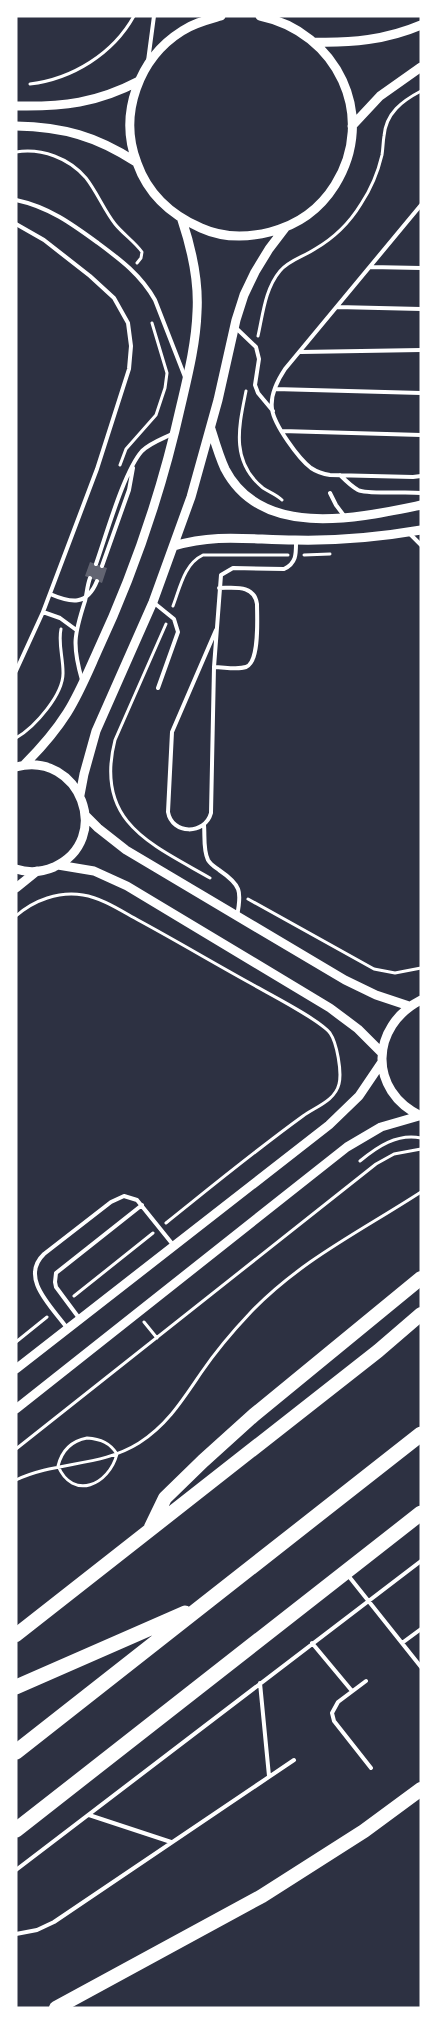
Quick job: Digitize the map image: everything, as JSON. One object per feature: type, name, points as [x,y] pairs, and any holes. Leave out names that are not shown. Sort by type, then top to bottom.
[{"type":"highway","points":[[148,1532],[165,1498],[191,1472],[254,1415],[421,1278]]},
{"type":"highway","points":[[16,1635],[378,1351],[421,1314]]},
{"type":"highway","points":[[16,1752],[421,1434]]},
{"type":"highway","points":[[16,1830],[421,1513]]},
{"type":"highway","points":[[16,1687],[202,1606]]},
{"type":"highway","points":[[56,2008],[262,1896],[356,1835],[421,1789]]},
{"type":"street","points":[[189,27],[195,16]]},
{"type":"street","points":[[221,16],[189,27],[169,40],[146,67],[131,108],[130,135],[136,162],[147,184],[162,204],[182,220],[215,234],[250,237],[285,228],[309,215],[328,196],[343,173],[351,147],[352,126],[348,92],[336,67],[314,42],[277,20],[260,16]]},
{"type":"street","points":[[286,16],[293,28]]},
{"type":"street","points":[[314,42],[372,39],[421,25]]},
{"type":"street","points":[[352,126],[380,96],[421,67]]},
{"type":"street","points":[[16,106],[52,107],[75,105],[112,94],[139,82]]},
{"type":"street","points":[[16,126],[52,128],[74,132],[96,139],[136,162]]},
{"type":"street","points":[[20,766],[56,730],[68,712],[108,629],[134,565],[156,500],[174,433],[195,337],[197,289],[195,266],[182,220]]},
{"type":"street","points":[[80,795],[96,731],[154,602],[191,497],[211,428],[234,326],[244,295],[269,249],[285,228]]},
{"type":"street","points":[[211,428],[226,470],[238,487],[254,501],[272,511],[292,517],[312,519],[345,517],[421,505]]},
{"type":"street","points":[[174,546],[204,538],[296,540],[394,535],[421,530]]},
{"type":"street","points":[[20,766],[38,765],[51,768],[73,784],[80,795],[85,815],[83,832],[76,849],[58,865]]},
{"type":"street","points":[[85,815],[126,850],[237,916],[360,988],[410,1006]]},
{"type":"street","points":[[16,869],[37,871],[58,865],[94,871],[111,878],[330,1008],[358,1028],[382,1057]]},
{"type":"street","points":[[16,888],[37,871]]},
{"type":"street","points":[[420,1116],[405,1107],[393,1094],[385,1079],[382,1057],[384,1039],[390,1026],[399,1015],[421,1000]]},
{"type":"street","points":[[16,1369],[345,1111],[359,1096],[382,1057]]},
{"type":"street","points":[[16,1409],[347,1148],[381,1127],[420,1116]]},
{"type":"lane","points":[[146,67],[152,43],[154,16]]},
{"type":"lane","points":[[16,200],[47,209],[62,217],[132,268],[149,288],[155,300],[186,381]]},
{"type":"lane","points":[[273,411],[275,388],[286,369],[421,206]]},
{"type":"lane","points":[[16,224],[44,240],[102,286],[114,298],[124,313],[130,334],[131,357],[116,413],[97,469],[43,612],[16,671]]},
{"type":"lane","points":[[370,267],[421,268]]},
{"type":"lane","points":[[336,308],[421,309]]},
{"type":"lane","points":[[234,326],[256,347],[259,359],[255,386],[258,393],[273,411],[282,431],[310,467],[323,474],[421,476]]},
{"type":"lane","points":[[300,352],[421,350]]},
{"type":"lane","points":[[275,388],[421,394]]},
{"type":"lane","points":[[282,431],[421,435]]},
{"type":"lane","points":[[96,564],[132,466],[147,446],[174,433]]},
{"type":"lane","points":[[102,566],[130,490],[132,466]]},
{"type":"lane","points":[[340,475],[353,486],[366,492],[421,493]]},
{"type":"lane","points":[[330,493],[345,517]]},
{"type":"lane","points":[[409,532],[421,545]]},
{"type":"lane","points":[[216,630],[174,725],[171,739],[169,818],[172,823],[181,828],[196,829],[204,825],[211,813],[214,667],[221,575],[228,569],[284,569],[292,563],[296,555],[296,540]]},
{"type":"lane","points":[[83,682],[74,650],[75,629],[86,598],[90,578]]},
{"type":"lane","points":[[50,594],[67,601],[79,601],[86,598],[97,581]]},
{"type":"lane","points":[[214,667],[246,667],[252,663],[255,654],[256,597],[245,588],[219,588]]},
{"type":"lane","points":[[154,602],[170,614],[177,626],[177,639],[158,688]]},
{"type":"lane","points":[[43,612],[60,618],[75,629]]},
{"type":"lane","points":[[204,825],[207,858],[214,867],[235,883],[241,895],[237,916]]},
{"type":"lane","points":[[68,1329],[35,1282],[34,1275],[38,1260],[117,1198],[131,1196],[142,1205],[174,1246]]},
{"type":"lane","points":[[80,1319],[55,1282],[59,1270],[142,1205]]},
{"type":"lane","points":[[16,1870],[421,1561]]},
{"type":"lane","points":[[345,1572],[421,1667]]},
{"type":"lane","points":[[402,1643],[421,1629]]},
{"type":"lane","points":[[312,1643],[352,1691]]},
{"type":"lane","points":[[366,1681],[335,1705],[333,1717],[371,1768]]},
{"type":"lane","points":[[260,1683],[269,1776]]},
{"type":"lane","points":[[16,1934],[38,1930],[54,1922],[294,1760]]},
{"type":"lane","points":[[89,1815],[171,1842]]},
{"type":"path","points":[[30,84],[48,82],[81,68],[110,46],[130,24],[134,16]]},
{"type":"path","points":[[16,152],[28,150],[51,154],[76,169],[86,178],[114,223],[142,252],[141,258],[132,268]]},
{"type":"path","points":[[216,881],[152,844],[136,832],[117,804],[111,780],[111,754],[115,740],[147,670],[188,567],[198,558],[209,554],[296,555],[334,553]]},
{"type":"path","points":[[16,916],[41,900],[51,897],[71,894],[94,898],[277,998],[323,1026],[334,1041],[337,1050],[339,1084],[329,1099],[304,1114],[260,1148],[67,1302]]},
{"type":"path","points":[[241,895],[374,969],[395,973],[421,968]]},
{"type":"path","points":[[360,1161],[387,1142],[406,1137],[421,1138]]},
{"type":"path","points":[[16,1449],[376,1164],[399,1153],[421,1149]]},
{"type":"path","points":[[16,1480],[39,1470],[89,1462],[118,1454],[150,1436],[172,1415],[225,1341],[252,1311],[281,1284],[329,1247],[421,1192]]},
{"type":"path","points":[[16,1342],[55,1311]]},
{"type":"path","points":[[137,1314],[157,1338]]},
{"type":"path","points":[[87,1438],[101,1440],[118,1454],[107,1476],[94,1484],[86,1486],[71,1482],[58,1466],[63,1452],[74,1443],[87,1438]]},
{"type":"building","points":[[90,562],[107,568],[102,583],[85,576]]}]
